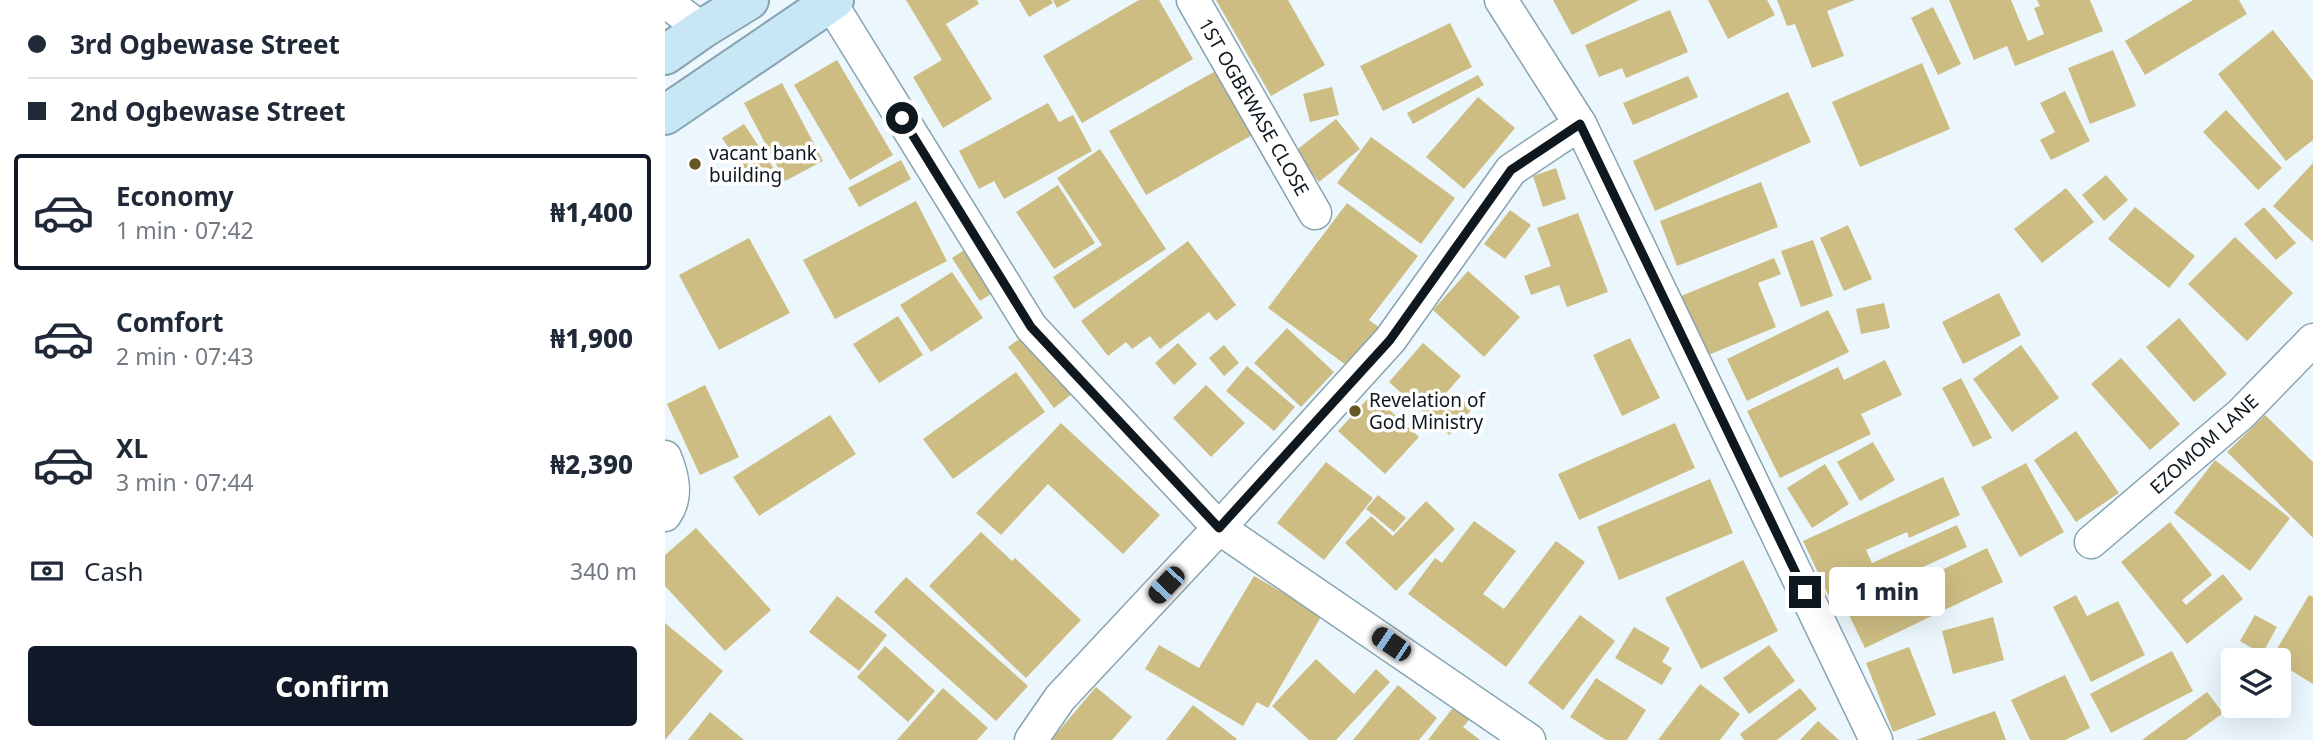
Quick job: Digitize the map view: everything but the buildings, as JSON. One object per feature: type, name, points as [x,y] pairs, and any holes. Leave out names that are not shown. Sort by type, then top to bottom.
[{"type":"main road","points":[[665,55],[749,0]]},
{"type":"main road","points":[[665,115],[832,1]]},
{"type":"street","name":"1ST OGBEWASE CLOSE","points":[[1193,0],[1315,213]]},
{"type":"street","points":[[1501,0],[1580,124],[1876,740]]},
{"type":"street","points":[[665,1],[702,29]]},
{"type":"street","points":[[832,1],[1031,327],[1219,528],[1529,740]]},
{"type":"street","points":[[1031,740],[1060,698],[1390,340],[1511,170],[1580,124]]},
{"type":"street","name":"EZOMOM LANE","points":[[2091,542],[2241,414],[2313,340]]},
{"type":"street","points":[[665,457],[674,488],[671,506],[665,515]]},
{"type":"place","name":"vacant bank building","points":[[695,164]]},
{"type":"place","name":"Revelation of God Ministry","points":[[1355,411]]},
{"type":"route","points":[[902,118],[1031,327],[1219,528],[1390,340],[1511,170],[1580,124],[1805,592]]}]
